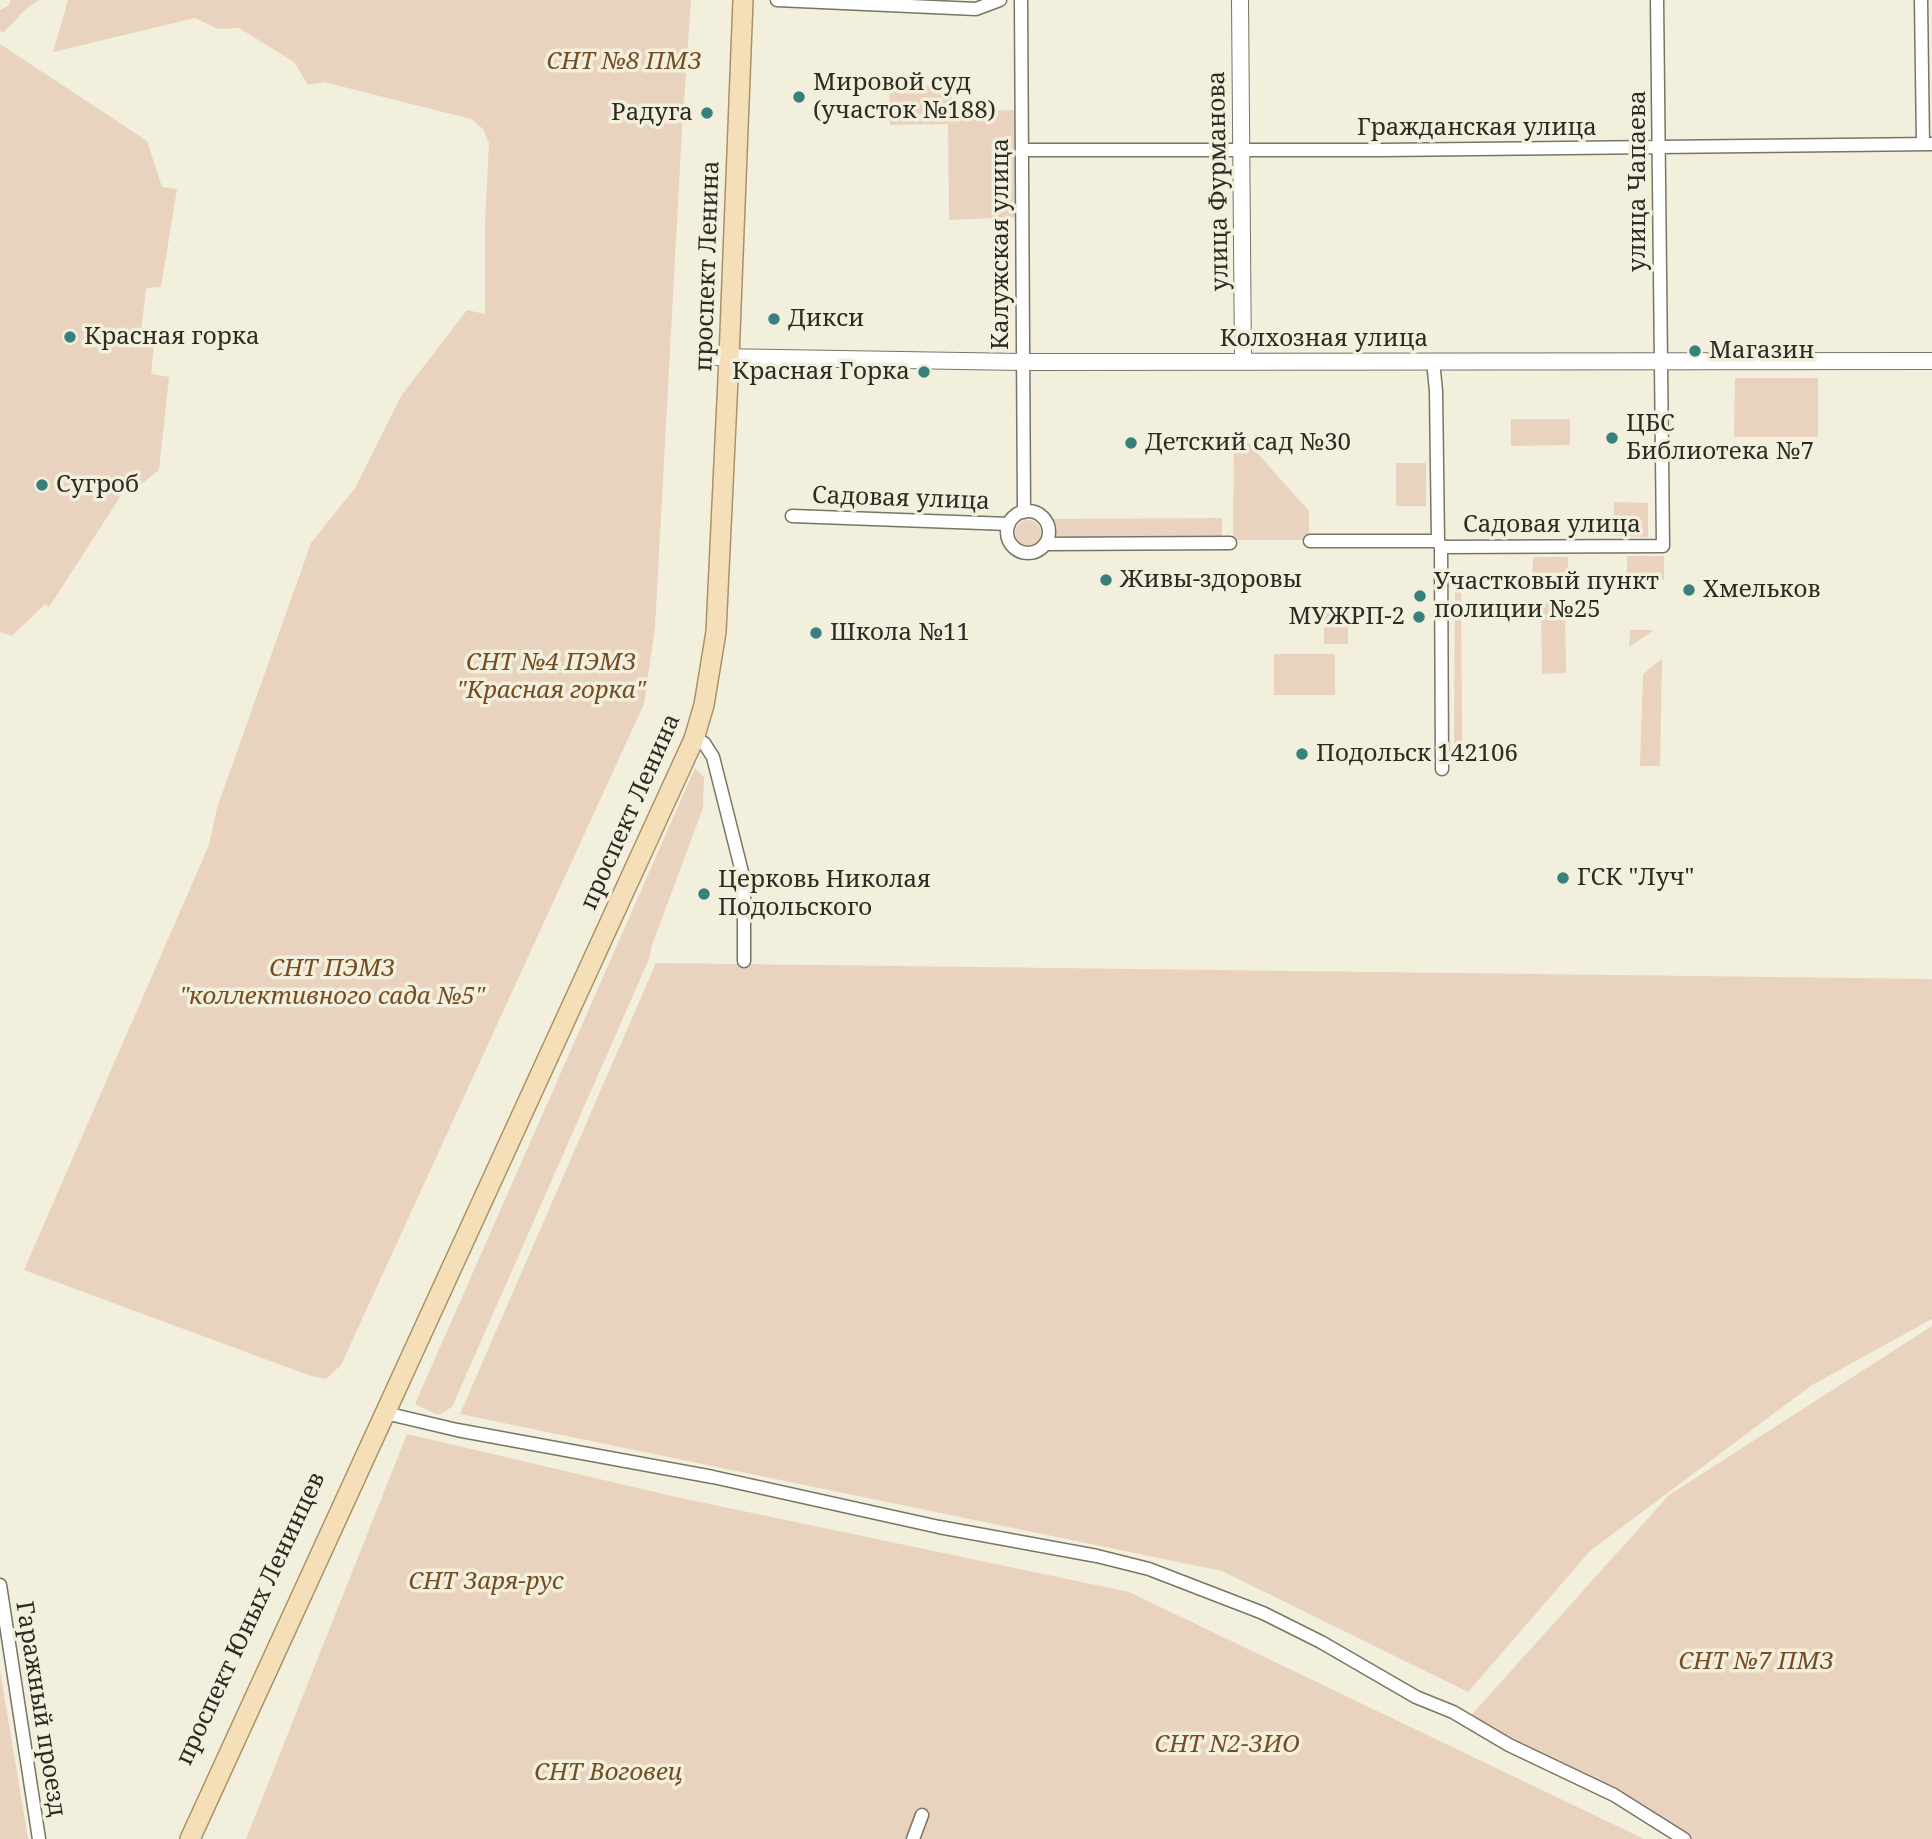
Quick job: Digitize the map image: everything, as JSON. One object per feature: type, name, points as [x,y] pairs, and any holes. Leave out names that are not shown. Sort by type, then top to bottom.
[{"type":"main road","name":"проспект Ленина","points":[[377,1420],[694,739],[704,705],[716,632],[730,0]]},
{"type":"main road","name":"проспект Ленина","points":[[377,1420],[678,745],[693,701],[704,629],[723,357],[743,0]]},
{"type":"main road","name":"проспект Юных Ленинцев","points":[[178,1839],[377,1420]]},
{"type":"main road","name":"проспект Юных Ленинцев","points":[[190,1839],[377,1420]]},
{"type":"street","points":[[777,0],[976,9],[1000,0]]},
{"type":"street","name":"Калужская улица","points":[[1021,0],[1024,512]]},
{"type":"street","name":"улица Фурманова","points":[[1240,0],[1243,362]]},
{"type":"street","name":"улица Чапаева","points":[[1657,0],[1663,546]]},
{"type":"street","points":[[1920,0],[1927,144]]},
{"type":"street","name":"Гражданская улица","points":[[1022,150],[1660,148],[1927,144]]},
{"type":"street","name":"Колхозная улица","points":[[723,357],[1023,362],[1932,361]]},
{"type":"street","points":[[1433,361],[1440,544],[1442,769]]},
{"type":"street","points":[[1045,544],[1048,531],[1043,519],[1031,512],[1018,514],[1009,524],[1008,538],[1015,549],[1021,552],[1034,552],[1045,544],[1230,543]]},
{"type":"street","name":"Садовая улица","points":[[792,516],[1009,524]]},
{"type":"street","name":"Садовая улица","points":[[1310,541],[1663,546]]},
{"type":"street","points":[[694,739],[704,743],[713,757],[744,880],[744,961]]},
{"type":"street","points":[[377,1420],[404,1419],[713,1476],[926,1524],[1097,1556],[1149,1569],[1263,1613],[1310,1636],[1416,1697],[1453,1712],[1509,1745],[1614,1795],[1684,1839]]},
{"type":"street","name":"Гаражный проезд","points":[[0,1585],[39,1839]]},
{"type":"street","points":[[913,1839],[922,1815]]},
{"type":"green space","points":[[11,0],[39,0],[27,8],[3,33],[0,30],[0,10],[8,6]]},
{"type":"green space","points":[[68,0],[691,0],[655,627],[644,704],[341,1365],[326,1379],[311,1376],[24,1270],[209,845],[217,808],[311,543],[355,488],[401,396],[467,310],[485,314],[485,223],[489,143],[483,129],[471,119],[324,82],[308,85],[294,62],[239,28],[218,29],[195,18],[53,52]]},
{"type":"green space","name":"Красная горка","points":[[0,44],[147,141],[162,187],[177,189],[161,287],[146,288],[140,340],[154,343],[151,374],[169,377],[159,470],[122,494],[49,607],[45,604],[12,636],[0,632]]},
{"type":"green space","points":[[929,86],[952,96],[954,102],[980,111],[1016,110],[1016,217],[949,220],[948,124],[890,125],[889,87]]},
{"type":"green space","points":[[1735,378],[1818,378],[1818,437],[1734,437]]},
{"type":"green space","points":[[1511,419],[1570,419],[1570,445],[1511,446]]},
{"type":"green space","points":[[1234,427],[1309,511],[1309,536],[1304,536],[1304,540],[1233,540]]},
{"type":"green space","points":[[1396,463],[1426,463],[1426,506],[1396,506]]},
{"type":"green space","points":[[1614,502],[1648,503],[1648,537],[1614,536]]},
{"type":"green space","points":[[1222,518],[1222,539],[1052,540],[1052,519]]},
{"type":"green space","points":[[1028,520],[1037,524],[1041,533],[1037,542],[1028,546],[1019,542],[1015,533],[1019,524]]},
{"type":"green space","points":[[1627,556],[1664,556],[1664,580],[1627,580]]},
{"type":"green space","points":[[1533,557],[1568,557],[1568,591],[1532,591]]},
{"type":"green space","points":[[1455,572],[1461,572],[1462,747],[1454,747]]},
{"type":"green space","points":[[1541,602],[1565,602],[1566,673],[1542,674]]},
{"type":"green space","points":[[1324,613],[1348,613],[1348,644],[1324,644]]},
{"type":"green space","points":[[1630,630],[1654,630],[1629,647]]},
{"type":"green space","points":[[1274,654],[1335,654],[1335,695],[1274,695]]},
{"type":"green space","points":[[1662,659],[1660,766],[1640,766],[1643,674]]},
{"type":"green space","points":[[695,768],[704,777],[703,808],[649,959],[452,1407],[438,1415],[415,1404]]},
{"type":"green space","points":[[656,963],[1932,979],[1932,1319],[1812,1385],[1590,1551],[1468,1692],[1222,1571],[460,1414]]},
{"type":"green space","name":"СНТ №7 ПМЗ","points":[[1932,1326],[1932,1839],[1684,1839],[1466,1721],[1669,1495]]},
{"type":"green space","points":[[407,1434],[676,1497],[1129,1592],[1644,1839],[246,1839]]},
{"type":"green space","points":[[0,1670],[28,1839],[0,1839]]},
{"type":"place","name":"Мировой суд (участок №188)","points":[[799,97]]},
{"type":"place","name":"Радуга","points":[[707,113]]},
{"type":"place","name":"Дикси","points":[[774,319]]},
{"type":"place","name":"Красная горка","points":[[70,337]]},
{"type":"place","name":"Магазин","points":[[1695,351]]},
{"type":"place","name":"Красная Горка","points":[[924,372]]},
{"type":"place","name":"ЦБС Библиотека №7","points":[[1612,438]]},
{"type":"place","name":"Детский сад №30","points":[[1131,443]]},
{"type":"place","name":"Сугроб","points":[[42,485]]},
{"type":"place","name":"Живы-здоровы","points":[[1106,580]]},
{"type":"place","name":"Хмельков","points":[[1689,590]]},
{"type":"place","name":"Участковый пункт полиции №25","points":[[1420,596]]},
{"type":"place","name":"МУЖРП-2","points":[[1419,617]]},
{"type":"place","name":"Школа №11","points":[[816,633]]},
{"type":"place","name":"Подольск 142106","points":[[1302,754]]},
{"type":"place","name":"ГСК \"Луч\"","points":[[1563,878]]},
{"type":"place","name":"Церковь Николая Подольского","points":[[704,894]]},
{"type":"park label","name":"СНТ №8 ПМЗ","points":[[624,62]]},
{"type":"park label","name":"СНТ №4 ПЭМЗ \"Красная горка\"","points":[[551,677]]},
{"type":"park label","name":"СНТ ПЭМЗ \"коллективного сада №5\"","points":[[332,983]]},
{"type":"park label","name":"СНТ Заря-рус","points":[[486,1582]]},
{"type":"park label","name":"СНТ N2-ЗИО","points":[[1227,1745]]},
{"type":"park label","name":"СНТ Воговец","points":[[608,1773]]}]
